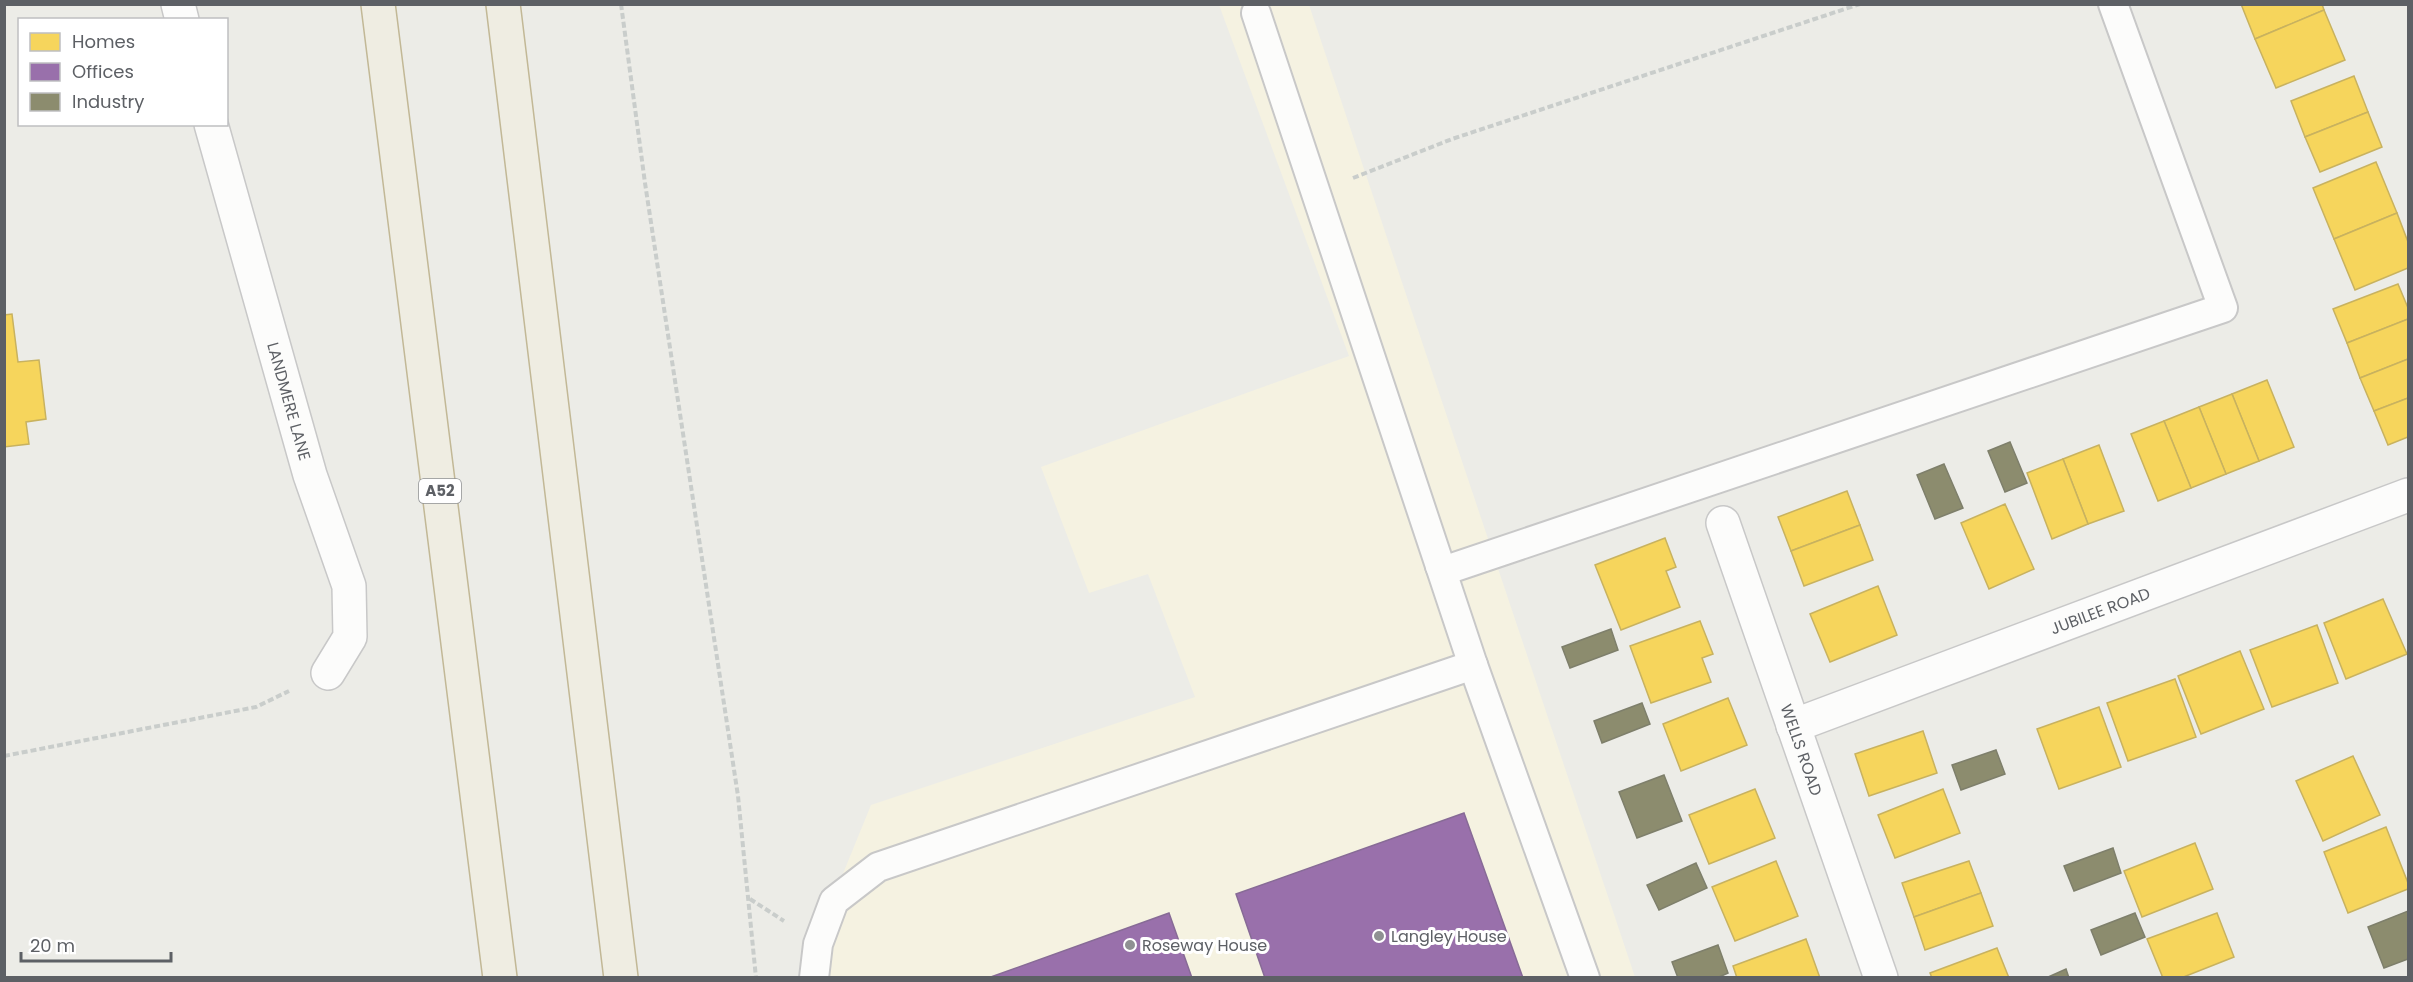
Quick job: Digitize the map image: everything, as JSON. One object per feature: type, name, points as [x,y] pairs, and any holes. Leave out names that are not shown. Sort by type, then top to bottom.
[{"type":"highway","name":"A52","points":[[378,4],[500,978]]},
{"type":"highway","points":[[503,4],[621,978]]},
{"type":"street","name":"LANDMERE LANE","points":[[212,126],[310,476],[349,586],[350,637],[328,673]]},
{"type":"street","name":"JUBILEE ROAD","points":[[1793,726],[2409,495]]},
{"type":"street","name":"WELLS ROAD","points":[[1723,523],[1881,978]]},
{"type":"lane","points":[[1440,566],[1443,571],[2223,308],[2113,4]]},
{"type":"lane","points":[[1256,13],[1473,665],[1585,978]]},
{"type":"lane","points":[[814,978],[818,944],[834,901],[878,867],[1473,665]]},
{"type":"path","points":[[621,4],[645,183],[738,796],[756,978]]},
{"type":"path","points":[[1315,192],[1452,139],[1860,4]]},
{"type":"path","points":[[4,756],[256,707],[328,673]]},
{"type":"shaded area","points":[[1219,5],[1309,5],[1635,977],[817,978],[811,952],[871,805],[1195,697],[1148,574],[1089,593],[1041,467],[1349,356]]},
{"type":"building: Homes","points":[[2241,4],[2322,4],[2324,10],[2255,39]]},
{"type":"building: Homes","points":[[2324,10],[2345,60],[2276,88],[2255,39]]},
{"type":"building: Homes","points":[[2354,76],[2368,112],[2305,137],[2291,101]]},
{"type":"building: Homes","points":[[2368,112],[2382,147],[2320,172],[2305,137]]},
{"type":"building: Homes","points":[[2376,162],[2397,213],[2334,239],[2313,188]]},
{"type":"building: Homes","points":[[2397,213],[2408,242],[2408,268],[2355,290],[2334,239]]},
{"type":"building: Homes","points":[[2398,284],[2408,308],[2408,319],[2347,343],[2333,309]]},
{"type":"building: Homes","points":[[12,314],[18,362],[39,360],[46,419],[26,422],[29,444],[4,447],[4,315]]},
{"type":"building: Homes","points":[[2408,319],[2408,359],[2360,378],[2347,343]]},
{"type":"building: Homes","points":[[2408,359],[2408,398],[2374,411],[2360,378]]},
{"type":"building: Homes","points":[[2267,380],[2294,447],[2259,461],[2232,394]]},
{"type":"building: Homes","points":[[2232,394],[2259,461],[2226,474],[2199,407]]},
{"type":"building: Homes","points":[[2408,398],[2408,437],[2388,445],[2374,411]]},
{"type":"building: Homes","points":[[2199,407],[2226,474],[2191,488],[2164,421]]},
{"type":"building: Homes","points":[[2164,421],[2191,488],[2158,501],[2131,434]]},
{"type":"building: Homes","points":[[2099,445],[2124,511],[2088,524],[2063,459]]},
{"type":"building: Homes","points":[[2063,459],[2088,524],[2052,539],[2027,473]]},
{"type":"building: Homes","points":[[1847,491],[1860,525],[1791,551],[1778,517]]},
{"type":"building: Homes","points":[[2005,504],[2034,569],[1989,589],[1961,523]]},
{"type":"building: Homes","points":[[1860,525],[1873,560],[1804,586],[1791,551]]},
{"type":"building: Homes","points":[[1665,538],[1676,567],[1666,571],[1680,607],[1621,630],[1595,565]]},
{"type":"building: Homes","points":[[1878,586],[1897,635],[1830,662],[1810,614]]},
{"type":"building: Homes","points":[[2383,599],[2407,654],[2346,679],[2324,623]]},
{"type":"building: Homes","points":[[1700,621],[1713,654],[1702,658],[1711,682],[1651,703],[1630,646]]},
{"type":"building: Homes","points":[[2317,625],[2338,683],[2272,707],[2250,650]]},
{"type":"building: Homes","points":[[2240,651],[2264,709],[2201,734],[2178,676]]},
{"type":"building: Homes","points":[[2175,679],[2196,737],[2128,761],[2107,703]]},
{"type":"building: Homes","points":[[1728,698],[1747,745],[1681,771],[1663,724]]},
{"type":"building: Homes","points":[[2099,707],[2121,767],[2059,789],[2037,729]]},
{"type":"building: Homes","points":[[1923,731],[1937,773],[1869,796],[1855,754]]},
{"type":"building: Homes","points":[[2353,756],[2380,815],[2323,841],[2296,781]]},
{"type":"building: Homes","points":[[1755,789],[1775,838],[1709,864],[1689,815]]},
{"type":"building: Homes","points":[[1943,789],[1960,833],[1895,858],[1878,815]]},
{"type":"building: Homes","points":[[2386,827],[2408,883],[2408,889],[2348,913],[2324,852]]},
{"type":"building: Homes","points":[[2195,843],[2213,889],[2142,917],[2124,871]]},
{"type":"building: Homes","points":[[1776,861],[1798,916],[1735,941],[1712,887]]},
{"type":"building: Homes","points":[[1969,861],[1981,893],[1914,917],[1902,883]]},
{"type":"building: Homes","points":[[1981,893],[1993,926],[1925,950],[1914,917]]},
{"type":"building: Homes","points":[[2217,913],[2234,957],[2181,978],[2163,978],[2147,939]]},
{"type":"building: Homes","points":[[1806,939],[1820,978],[1737,978],[1733,966]]},
{"type":"building: Homes","points":[[1997,948],[2009,978],[1932,978],[1930,973]]},
{"type":"building: Offices","name":"Langley House","points":[[1464,813],[1523,978],[1265,978],[1236,894]]},
{"type":"building: Offices","name":"Roseway House","points":[[1169,913],[1192,978],[988,978]]},
{"type":"building: Industry","points":[[2010,442],[2027,483],[2005,492],[1988,451]]},
{"type":"building: Industry","points":[[1944,464],[1963,508],[1935,519],[1917,475]]},
{"type":"building: Industry","points":[[1611,629],[1618,650],[1570,668],[1562,647]]},
{"type":"building: Industry","points":[[1642,703],[1650,724],[1602,743],[1594,721]]},
{"type":"building: Industry","points":[[1996,750],[2005,774],[1961,790],[1952,765]]},
{"type":"building: Industry","points":[[1664,775],[1682,821],[1637,838],[1619,792]]},
{"type":"building: Industry","points":[[2113,848],[2121,873],[2074,891],[2064,866]]},
{"type":"building: Industry","points":[[1696,863],[1707,888],[1659,910],[1647,885]]},
{"type":"building: Industry","points":[[2408,911],[2408,959],[2384,968],[2368,927]]},
{"type":"building: Industry","points":[[2135,913],[2145,937],[2101,955],[2091,930]]},
{"type":"building: Industry","points":[[1718,945],[1728,973],[1717,978],[1678,978],[1672,962]]},
{"type":"building: Industry","points":[[2066,969],[2069,978],[2046,978]]},
{"type":"place","name":"Langley House","points":[[1379,936]]},
{"type":"place","name":"Roseway House","points":[[1130,945]]}]
